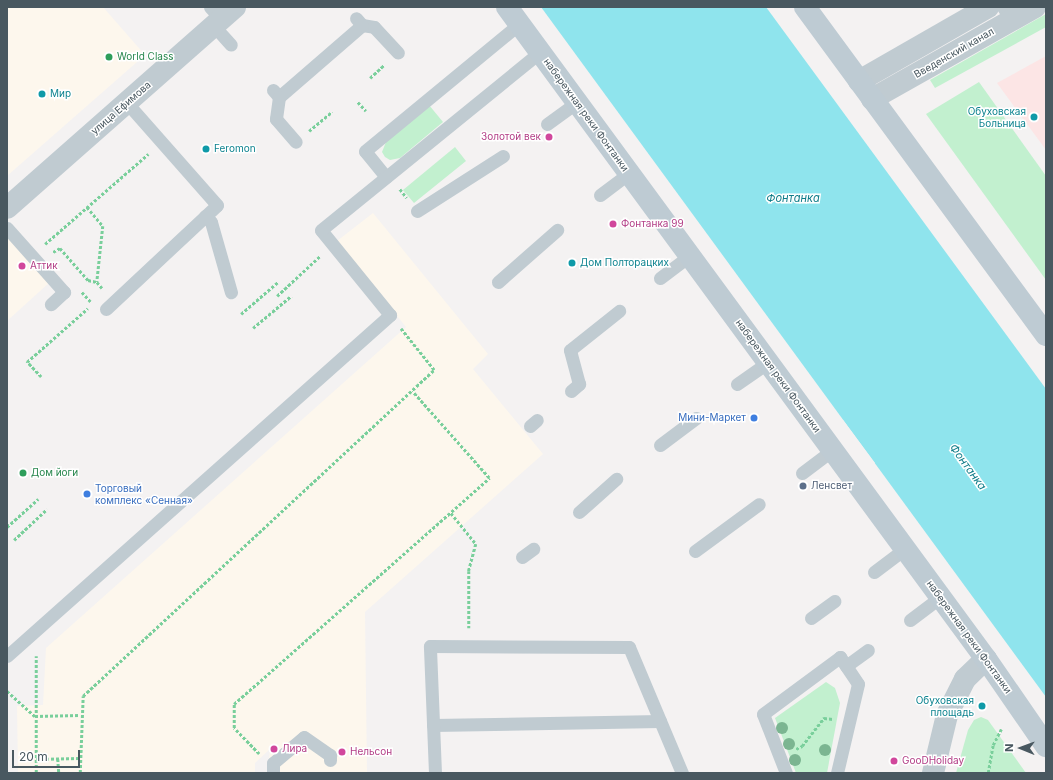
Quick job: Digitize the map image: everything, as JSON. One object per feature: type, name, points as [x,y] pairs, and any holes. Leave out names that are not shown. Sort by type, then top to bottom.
[{"type":"main road","points":[[805,7],[1046,335]]},
{"type":"main road","name":"набережная реки Фонтанки","points":[[513,16],[941,597],[1046,746]]},
{"type":"street","points":[[859,81],[988,7]]},
{"type":"street","name":"Введенский канал","points":[[872,99],[1007,14],[1035,7]]},
{"type":"street","name":"улица Ефимова","points":[[7,208],[127,103],[220,15]]},
{"type":"street","points":[[933,773],[947,715],[965,679],[986,659]]},
{"type":"lane","points":[[220,15],[231,46]]},
{"type":"lane","points":[[386,176],[365,151],[513,16]]},
{"type":"lane","points":[[296,142],[276,119],[276,94],[359,22],[374,27],[398,53]]},
{"type":"lane","points":[[7,656],[36,632],[390,315],[321,230],[540,52]]},
{"type":"lane","points":[[548,124],[577,102]]},
{"type":"lane","points":[[110,305],[217,205],[127,103]]},
{"type":"lane","points":[[417,211],[503,156]]},
{"type":"lane","points":[[600,195],[629,173]]},
{"type":"lane","points":[[205,216],[212,222],[231,292]]},
{"type":"lane","points":[[7,228],[64,292],[51,304]]},
{"type":"lane","points":[[498,282],[557,230]]},
{"type":"lane","points":[[660,278],[689,256]]},
{"type":"lane","points":[[570,391],[579,384],[570,350],[619,311]]},
{"type":"lane","points":[[737,384],[768,362]]},
{"type":"lane","points":[[660,445],[696,418]]},
{"type":"lane","points":[[802,473],[833,450]]},
{"type":"lane","points":[[579,512],[616,479]]},
{"type":"lane","points":[[695,551],[759,504]]},
{"type":"lane","points":[[522,557],[533,549]]},
{"type":"lane","points":[[874,572],[905,549]]},
{"type":"lane","points":[[910,620],[941,597]]},
{"type":"lane","points":[[810,618],[834,601]]},
{"type":"lane","points":[[435,773],[430,646],[629,647],[682,773]]},
{"type":"lane","points":[[846,666],[868,650]]},
{"type":"lane","points":[[786,773],[763,714],[840,657],[858,684],[837,773]]},
{"type":"lane","points":[[433,725],[660,721]]},
{"type":"lane","points":[[273,768],[304,737],[330,755],[330,760]]},
{"type":"path","points":[[358,102],[366,111]]},
{"type":"path","points":[[296,142],[332,112]]},
{"type":"path","points":[[32,256],[162,142]]},
{"type":"path","points":[[87,207],[103,226],[97,282],[110,305]]},
{"type":"path","points":[[52,256],[53,252],[60,248],[88,280],[97,282]]},
{"type":"path","points":[[277,296],[308,267]]},
{"type":"path","points":[[241,314],[278,282]]},
{"type":"path","points":[[41,377],[27,362],[92,303],[80,289]]},
{"type":"path","points":[[253,328],[291,296]]},
{"type":"path","points":[[80,773],[80,715],[83,696],[434,370],[390,315]]},
{"type":"path","points":[[273,768],[234,728],[234,704],[489,478],[412,391]]},
{"type":"path","points":[[7,527],[38,499]]},
{"type":"path","points":[[14,540],[47,510]]},
{"type":"path","points":[[451,512],[476,544],[470,571],[469,646]]},
{"type":"path","points":[[36,632],[36,773]]},
{"type":"path","points":[[7,691],[35,716],[80,715]]},
{"type":"path","points":[[780,757],[802,746],[824,718],[849,721]]},
{"type":"path","points":[[988,773],[993,745],[1001,729]]},
{"type":"path","points":[[36,759],[80,758]]},
{"type":"path","points":[[58,759],[59,773]]},
{"type":"shaded area","name":"Мир","points":[[7,7],[103,7],[145,55],[7,176]]},
{"type":"shaded area","name":"Обуховская Больница","points":[[1046,56],[1046,150],[997,83]]},
{"type":"shaded area","points":[[373,213],[488,354],[473,369],[543,454],[365,612],[367,773],[268,773],[270,749],[255,763],[255,773],[18,773],[17,706],[43,705],[46,648],[406,327],[337,241]]},
{"type":"shaded area","points":[[9,238],[50,282],[7,321],[7,240]]},
{"type":"green space","points":[[1046,14],[1046,27],[935,88],[930,80]]},
{"type":"green space","points":[[979,82],[1046,176],[1046,280],[926,114]]},
{"type":"green space","points":[[429,105],[443,122],[400,158],[390,160],[385,157],[382,152],[386,142]]},
{"type":"green space","points":[[455,147],[466,161],[414,203],[403,190]]},
{"type":"green space","points":[[826,682],[835,688],[840,703],[827,773],[796,773],[775,718]]},
{"type":"green space","points":[[981,717],[988,720],[1026,773],[956,773],[968,730],[974,720]]},
{"type":"water","name":"Фонтанка","points":[[541,7],[766,7],[1046,389],[1046,697]]},
{"type":"pier","points":[[843,420],[875,463],[873,465],[842,421]]},
{"type":"place","name":"World Class","points":[[109,57]]},
{"type":"place","name":"Мир","points":[[42,94]]},
{"type":"place","name":"Обуховская Больница","points":[[1034,117]]},
{"type":"place","name":"Золотой век","points":[[549,137]]},
{"type":"place","name":"Feromon","points":[[206,149]]},
{"type":"place","name":"Фонтанка 99","points":[[613,224]]},
{"type":"place","name":"Дом Полторацких","points":[[572,263]]},
{"type":"place","name":"Аттик","points":[[22,266]]},
{"type":"place","name":"Мини-Маркет","points":[[754,418]]},
{"type":"place","name":"Дом йоги","points":[[23,473]]},
{"type":"place","name":"Ленсвет","points":[[803,486]]},
{"type":"place","name":"Торговый комплекс «Сенная»","points":[[87,494]]},
{"type":"place","name":"Обуховская площадь","points":[[982,706]]},
{"type":"place","name":"Лира","points":[[274,749]]},
{"type":"place","name":"Нельсон","points":[[342,752]]},
{"type":"place","name":"GooDHoliday","points":[[894,761]]}]
